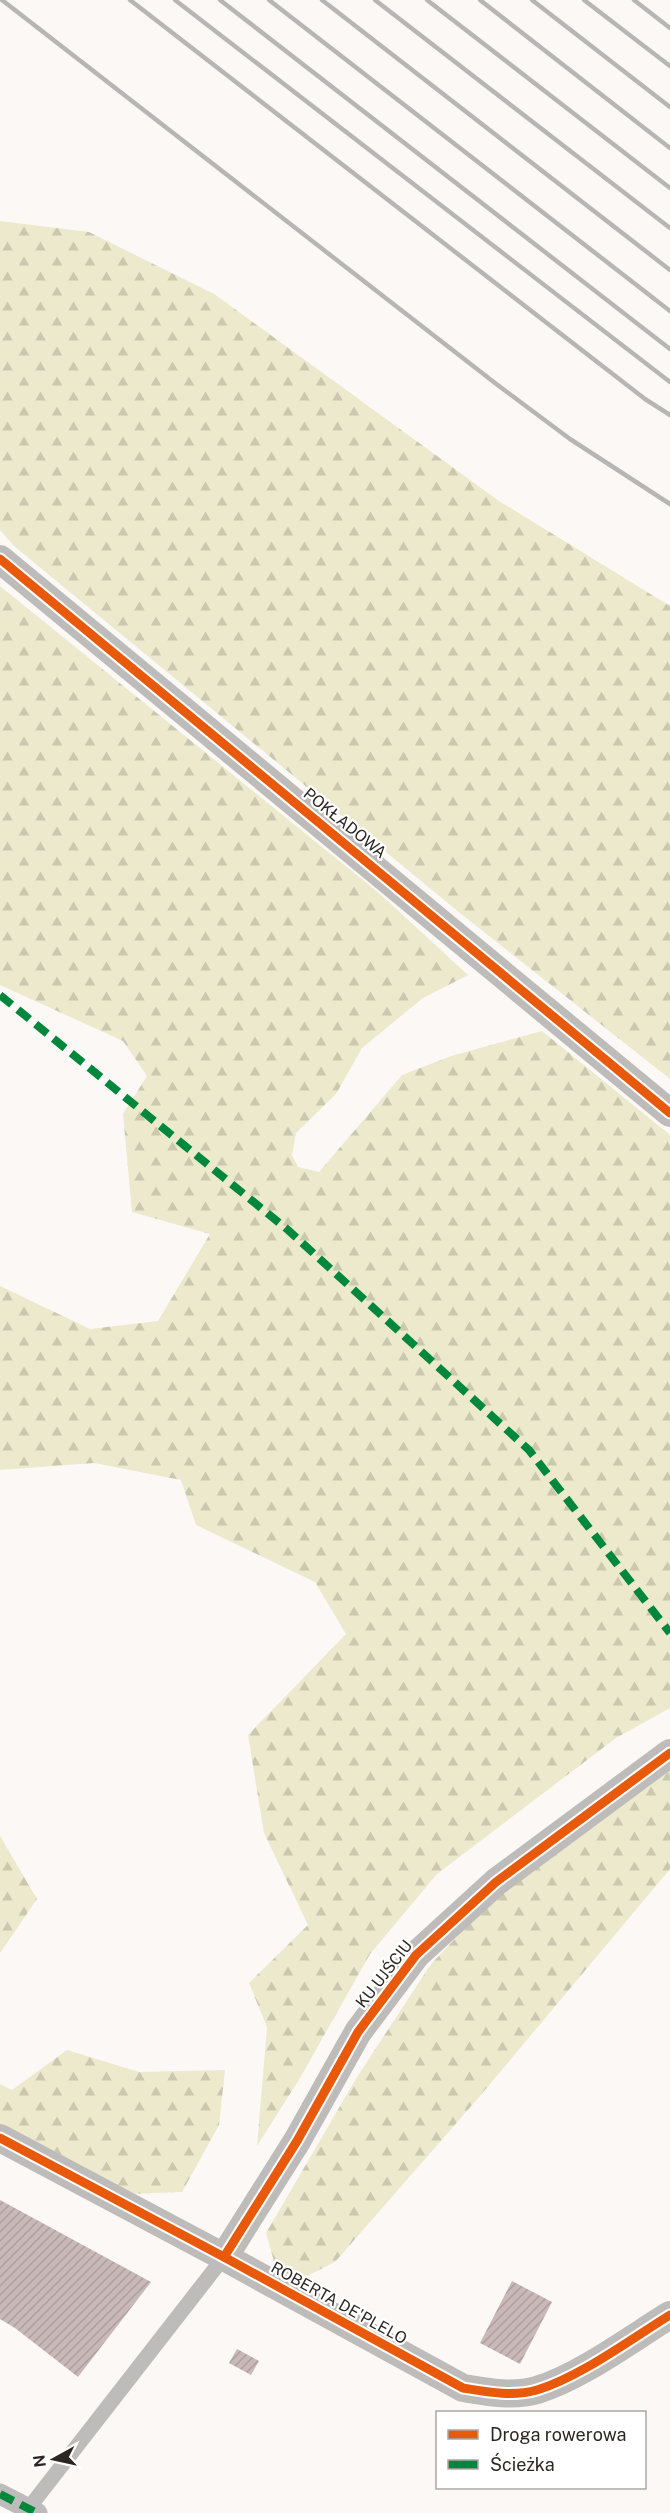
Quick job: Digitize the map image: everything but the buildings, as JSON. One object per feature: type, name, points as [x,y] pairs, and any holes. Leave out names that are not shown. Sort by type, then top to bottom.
[{"type":"street","name":"POKŁADOWA","points":[[0,559],[670,1113]]},
{"type":"street","name":"KU UJŚCIU","points":[[224,2257],[297,2141],[358,2032],[416,1955],[496,1882],[670,1753]]},
{"type":"street","name":"ROBERTA DE'PLELO","points":[[0,2138],[464,2388],[498,2393],[538,2390],[590,2366],[670,2315]]},
{"type":"street","points":[[0,2494],[32,2511]]},
{"type":"lane","points":[[32,2511],[224,2257]]},
{"type":"green space","points":[[0,221],[89,232],[214,294],[499,501],[670,606],[670,1079],[460,913],[14,546],[0,530]]},
{"type":"green space","points":[[0,586],[380,894],[468,975],[423,998],[362,1048],[336,1094],[296,1133],[292,1155],[298,1167],[319,1172],[402,1075],[451,1056],[542,1031],[670,1135],[670,1708],[616,1738],[437,1874],[370,1954],[300,2078],[257,2146],[267,2027],[249,1983],[308,1925],[264,1833],[248,1735],[346,1634],[315,1582],[196,1525],[181,1480],[94,1463],[0,1470],[0,1286],[90,1329],[158,1321],[210,1234],[132,1212],[123,1114],[147,1076],[123,1041],[0,985]]},
{"type":"green space","points":[[670,1765],[670,1869],[480,2096],[335,2262],[299,2280],[276,2268],[266,2233],[357,2077],[431,1964],[492,1900]]},
{"type":"green space","points":[[0,1836],[37,1899],[0,1953]]},
{"type":"green space","points":[[67,2050],[139,2072],[225,2070],[219,2125],[182,2192],[125,2194],[0,2124],[0,2084],[12,2090]]},
{"type":"railway","points":[[2,0],[495,383],[570,439],[670,504]]},
{"type":"railway","points":[[130,0],[645,399],[670,415]]},
{"type":"railway","points":[[175,0],[670,382]]},
{"type":"railway","points":[[220,0],[670,349]]},
{"type":"railway","points":[[269,0],[670,311]]},
{"type":"railway","points":[[322,0],[670,270]]},
{"type":"railway","points":[[375,0],[670,228]]},
{"type":"railway","points":[[427,0],[670,188]]},
{"type":"railway","points":[[480,0],[670,148]]},
{"type":"railway","points":[[532,0],[670,107]]},
{"type":"railway","points":[[584,0],[670,66]]},
{"type":"railway","points":[[634,0],[670,28]]},
{"type":"marked path","points":[[0,995],[288,1230],[529,1450],[670,1633]]},
{"type":"marked path","points":[[0,2494],[37,2513]]},
{"type":"cycle path","points":[[0,559],[670,1113]]},
{"type":"cycle path","points":[[224,2257],[297,2141],[358,2032],[416,1955],[496,1882],[670,1753]]},
{"type":"cycle path","points":[[0,2138],[463,2388],[509,2393],[537,2390],[588,2367],[670,2315]]}]
